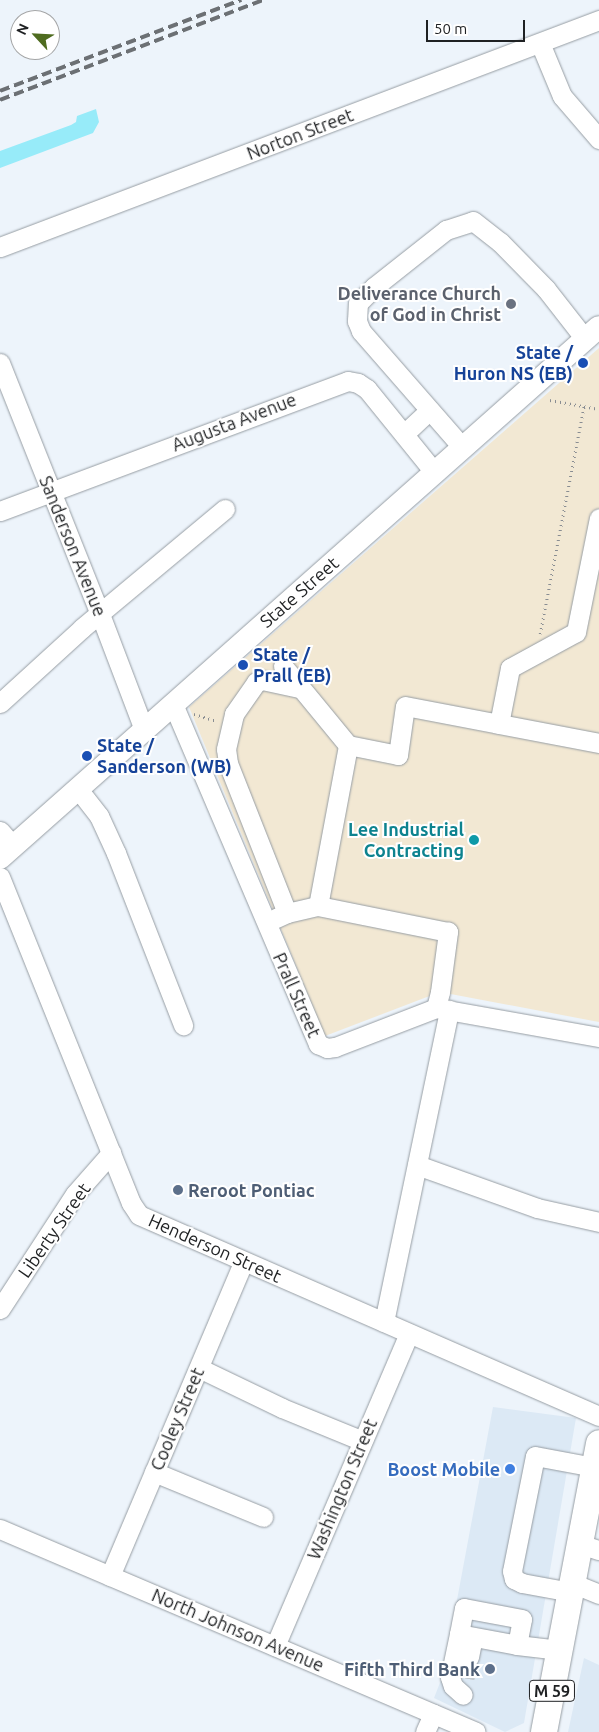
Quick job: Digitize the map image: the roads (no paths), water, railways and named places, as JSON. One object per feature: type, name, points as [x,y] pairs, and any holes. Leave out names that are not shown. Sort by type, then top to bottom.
[{"type":"highway","name":"M 59","points":[[544,1732],[572,1587],[589,1547],[597,1455]]},
{"type":"main road","name":"State Street","points":[[4,845],[78,788],[144,730],[181,709],[435,473],[592,333]]},
{"type":"street","name":"Norton Street","points":[[0,247],[599,20]]},
{"type":"street","points":[[540,42],[562,96],[599,138]]},
{"type":"street","points":[[463,448],[361,331],[357,321],[358,303],[446,230],[473,222],[500,242],[592,333]]},
{"type":"street","name":"Sanderson Avenue","points":[[0,364],[100,614],[144,730]]},
{"type":"street","name":"Augusta Avenue","points":[[0,512],[345,381],[355,381],[364,386],[435,473]]},
{"type":"street","points":[[404,434],[430,410]]},
{"type":"street","points":[[2,695],[225,509]]},
{"type":"street","points":[[499,724],[510,668],[576,632],[599,518]]},
{"type":"street","points":[[283,666],[348,745],[398,755],[405,706],[599,743]]},
{"type":"street","points":[[288,913],[228,762],[226,749],[234,714],[256,682],[262,680],[300,688]]},
{"type":"street","name":"Prall Street","points":[[181,709],[219,812],[314,1038],[322,1047],[335,1047],[442,1009]]},
{"type":"street","points":[[318,906],[348,745]]},
{"type":"street","points":[[78,788],[99,816],[116,853],[183,1025]]},
{"type":"street","points":[[219,812],[244,801]]},
{"type":"street","name":"Henderson Street","points":[[0,877],[130,1203],[139,1215],[599,1416]]},
{"type":"street","points":[[265,922],[288,913],[318,906],[448,932],[440,992],[442,1009],[417,1164],[384,1322]]},
{"type":"street","points":[[442,1009],[599,1037]]},
{"type":"street","name":"Liberty Street","points":[[0,1309],[75,1194],[111,1153]]},
{"type":"street","points":[[417,1164],[537,1208],[599,1222]]},
{"type":"street","name":"Cooley Street","points":[[110,1576],[244,1261]]},
{"type":"street","name":"Washington Street","points":[[275,1646],[410,1332]]},
{"type":"street","points":[[199,1368],[282,1408],[363,1441]]},
{"type":"street","points":[[597,1455],[535,1456],[512,1571],[514,1579],[522,1583],[572,1587],[599,1594]]},
{"type":"street","points":[[154,1472],[263,1517]]},
{"type":"street","name":"North Johnson Avenue","points":[[0,1529],[476,1732]]},
{"type":"street","points":[[469,1657],[464,1608],[522,1619],[517,1645]]},
{"type":"street","points":[[466,1635],[517,1645],[560,1650]]},
{"type":"street","points":[[458,1724],[464,1687],[454,1686],[450,1677],[466,1635]]},
{"type":"street","points":[[425,1732],[433,1714]]},
{"type":"water","points":[[96,109],[99,122],[93,133],[0,168],[0,151],[71,125],[76,122],[77,116]]},
{"type":"tunnel","points":[[465,1678],[469,1657]]},
{"type":"railway","points":[[0,91],[241,0]]},
{"type":"railway","points":[[0,100],[263,0]]},
{"type":"place","name":"Deliverance Church of God in Christ","points":[[511,304]]},
{"type":"place","name":"State / Huron NS (EB)","points":[[583,363]]},
{"type":"place","name":"State / Prall (EB)","points":[[243,665]]},
{"type":"place","name":"State / Sanderson (WB)","points":[[87,756]]},
{"type":"place","name":"Lee Industrial Contracting","points":[[474,840]]},
{"type":"place","name":"Reroot Pontiac","points":[[178,1190]]},
{"type":"place","name":"Boost Mobile","points":[[510,1469]]},
{"type":"place","name":"Fifth Third Bank","points":[[490,1669]]}]
